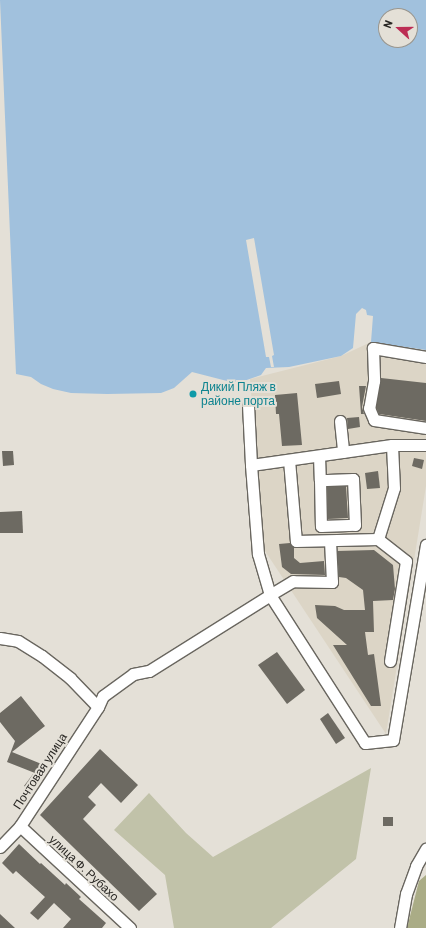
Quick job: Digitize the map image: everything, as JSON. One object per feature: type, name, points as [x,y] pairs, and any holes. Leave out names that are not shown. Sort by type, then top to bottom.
[{"type":"street","points":[[426,357],[373,348],[374,381],[369,408],[374,420],[426,428]]},
{"type":"street","points":[[248,405],[258,554],[270,595],[365,743],[393,740],[426,545]]},
{"type":"street","points":[[340,421],[343,452]]},
{"type":"street","points":[[251,465],[392,445],[426,445]]},
{"type":"street","points":[[378,539],[394,488],[392,445]]},
{"type":"street","points":[[319,456],[321,526],[355,525],[353,479],[320,480]]},
{"type":"street","points":[[289,460],[296,541],[378,539],[406,561],[390,661]]},
{"type":"street","name":"Почтовая улица","points":[[0,847],[20,826],[103,696],[133,674],[149,671],[293,581],[332,582],[330,541]]},
{"type":"street","points":[[0,638],[18,640],[42,656],[70,678],[98,706]]},
{"type":"street","name":"улица Ф. Рубахо","points":[[20,826],[130,928]]},
{"type":"street","points":[[400,928],[406,894],[416,866],[426,849]]},
{"type":"shaded area","points":[[371,342],[426,350],[426,486],[386,734],[263,548],[250,379],[341,356]]},
{"type":"green space","points":[[371,768],[356,859],[271,928],[174,928],[165,875],[114,830],[149,793],[186,833],[213,857]]},
{"type":"green space","points":[[426,875],[426,928],[407,928],[419,881]]},
{"type":"water","points":[[0,0],[426,0],[426,350],[371,342],[373,316],[367,315],[366,310],[362,308],[356,314],[353,348],[341,356],[289,367],[266,368],[261,375],[241,382],[227,381],[192,372],[174,388],[161,393],[107,394],[71,393],[53,389],[41,384],[31,377],[16,374]]},
{"type":"pier","points":[[254,238],[274,355],[272,356],[274,367],[271,367],[269,357],[266,357],[246,240]]},
{"type":"building","points":[[381,378],[426,383],[426,421],[379,414],[376,407]]},
{"type":"building","points":[[339,381],[341,394],[317,398],[315,384]]},
{"type":"building","points":[[359,386],[366,386],[362,407],[364,414],[361,414]]},
{"type":"building","points":[[297,393],[302,445],[282,446],[279,414],[276,414],[275,395]]},
{"type":"building","points":[[359,417],[360,427],[348,429],[347,418]]},
{"type":"building","points":[[2,451],[13,451],[14,465],[3,466]]},
{"type":"building","points":[[414,458],[424,460],[422,469],[412,466]]},
{"type":"building","points":[[378,471],[380,488],[367,489],[365,473]]},
{"type":"building","points":[[346,486],[348,518],[328,519],[327,487]]},
{"type":"building","points":[[22,511],[23,533],[0,533],[0,512]]},
{"type":"building","points":[[290,543],[294,547],[294,558],[300,563],[324,561],[325,575],[291,574],[282,567],[279,544]]},
{"type":"building","points":[[374,550],[393,565],[395,589],[393,600],[373,601],[374,632],[365,632],[368,655],[374,654],[381,706],[371,706],[333,645],[347,645],[317,618],[315,605],[335,606],[344,610],[365,610],[363,590],[346,578],[339,577],[337,551]]},
{"type":"building","points":[[277,652],[305,690],[287,704],[258,665]]},
{"type":"building","points":[[21,696],[45,726],[12,752],[44,765],[40,775],[7,762],[15,741],[0,722],[0,713]]},
{"type":"building","points":[[328,713],[345,738],[336,744],[320,719]]},
{"type":"building","points":[[100,749],[138,785],[121,803],[101,783],[88,797],[96,805],[83,819],[157,894],[139,911],[40,815]]},
{"type":"building","points":[[33,774],[41,780],[32,791],[24,786]]},
{"type":"building","points":[[383,817],[393,817],[393,826],[383,826]]},
{"type":"building","points":[[19,844],[40,864],[41,863],[65,885],[66,883],[81,897],[79,899],[106,923],[102,928],[63,928],[71,919],[54,903],[38,920],[30,913],[45,897],[16,871],[13,874],[2,863]]},
{"type":"building","points":[[0,914],[15,928],[0,928]]},
{"type":"place","name":"Дикий Пляж в районе порта","points":[[193,394]]}]
